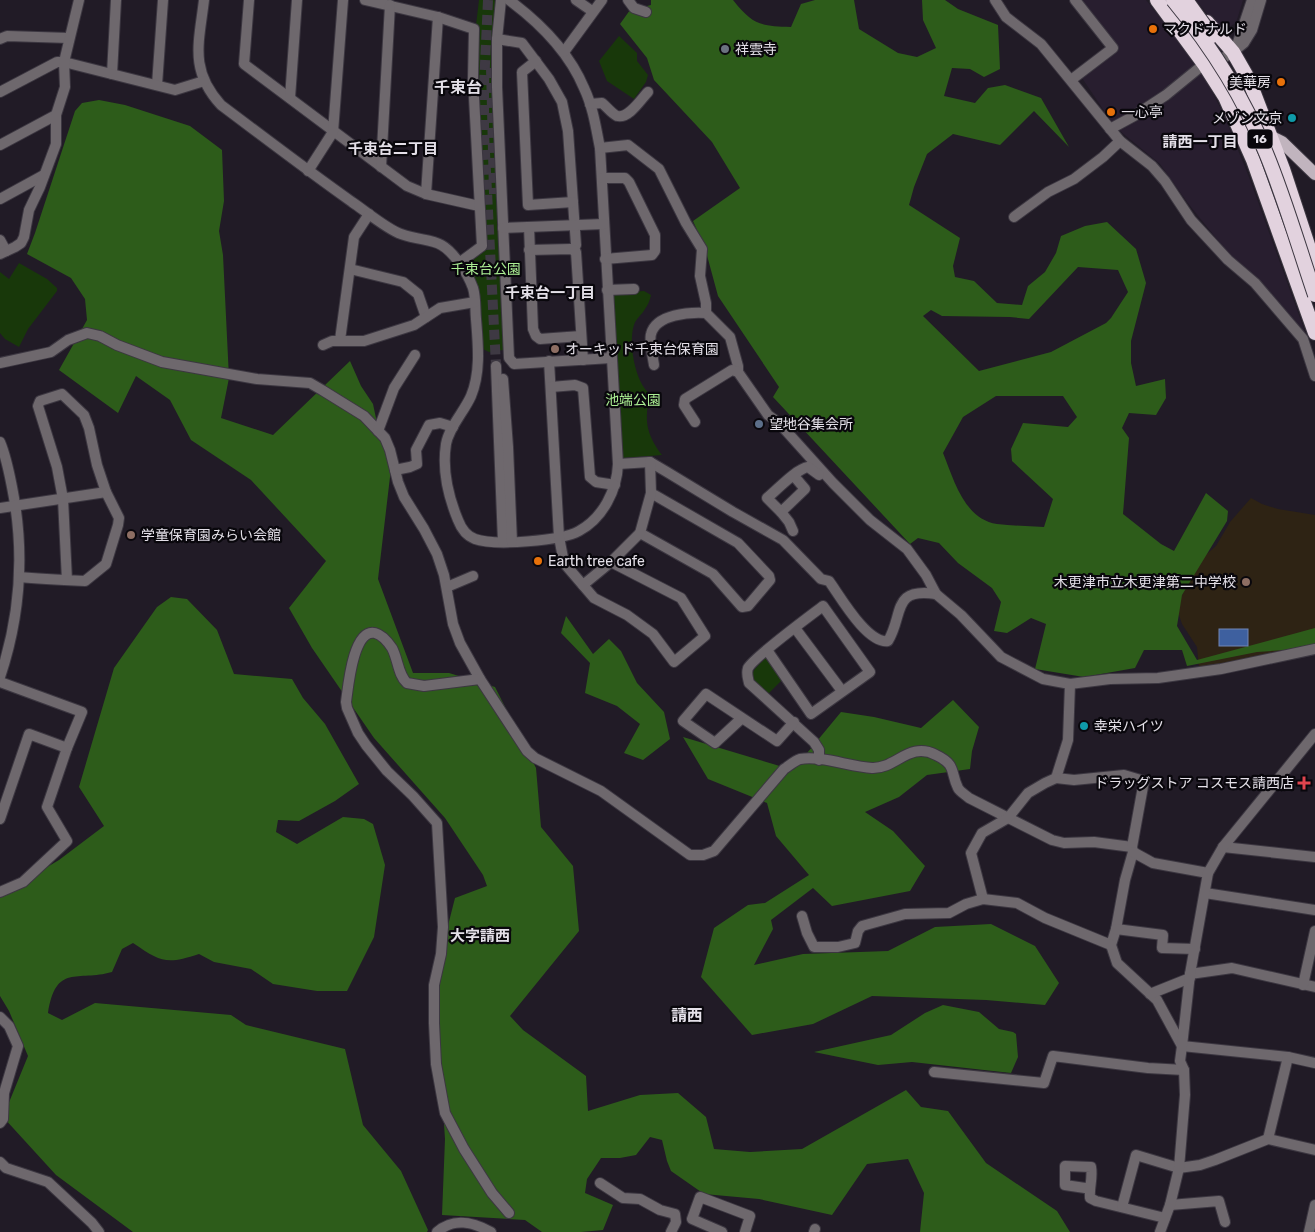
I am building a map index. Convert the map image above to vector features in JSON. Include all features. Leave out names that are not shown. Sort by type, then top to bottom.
[{"type":"highway","name":"16","points":[[1157,0],[1204,64],[1225,97],[1256,168],[1315,333]]},
{"type":"highway","name":"16","points":[[1173,0],[1202,36],[1238,95],[1266,154],[1315,295]]},
{"type":"highway","name":"16","points":[[1188,0],[1233,72],[1238,95]]},
{"type":"highway","name":"16","points":[[1188,0],[1233,52],[1249,80],[1272,136],[1315,266]]},
{"type":"main road","points":[[1241,133],[1272,136],[1290,148],[1315,174]]},
{"type":"street","points":[[0,240],[3,253],[21,243],[24,237],[29,210],[56,144],[56,115],[65,87],[64,62],[79,0]]},
{"type":"street","points":[[112,74],[116,0]]},
{"type":"street","points":[[157,85],[163,0]]},
{"type":"street","points":[[204,0],[198,52],[199,68],[204,81],[221,105],[308,171],[400,234],[437,242],[449,251],[468,277],[473,289],[475,302],[478,364],[476,382],[466,408],[447,441],[444,471],[458,520],[464,530],[473,538],[485,542],[508,542],[560,537],[577,532],[594,519],[606,504],[615,485],[618,464],[600,148],[594,117],[584,88],[564,52],[534,20],[509,0]]},
{"type":"street","points":[[249,0],[244,64],[407,186],[426,194],[479,206]]},
{"type":"street","points":[[290,98],[297,0]]},
{"type":"street","points":[[308,171],[333,132],[343,0]]},
{"type":"street","points":[[365,0],[438,17],[474,29],[473,79],[482,246],[459,263]]},
{"type":"street","points":[[501,0],[497,39],[502,228],[509,358],[514,364],[611,358]]},
{"type":"street","points":[[576,0],[592,11]]},
{"type":"street","points":[[564,52],[592,11],[602,0]]},
{"type":"street","points":[[628,0],[634,8],[646,12]]},
{"type":"street","points":[[1071,80],[1113,48],[1075,0]]},
{"type":"street","points":[[1233,52],[1240,38],[1252,0]]},
{"type":"street","points":[[1110,129],[1166,95],[1204,64],[1220,60],[1244,43],[1252,30],[1261,0]]},
{"type":"street","points":[[997,1],[1006,17],[1041,44],[1120,141],[1152,166],[1166,181],[1191,220],[1228,260],[1255,283],[1303,338],[1315,376]]},
{"type":"street","points":[[381,167],[390,5]]},
{"type":"street","points":[[426,194],[438,17]]},
{"type":"street","points":[[0,39],[7,36],[69,38]]},
{"type":"street","points":[[497,39],[522,42],[549,79],[562,102],[568,131],[574,202],[576,245],[574,249],[576,252],[582,360]]},
{"type":"street","points":[[536,61],[522,72],[528,205],[574,202]]},
{"type":"street","points":[[0,92],[57,62],[64,62],[175,90],[204,81]]},
{"type":"street","points":[[590,104],[602,102],[616,116],[622,116],[634,107],[648,92]]},
{"type":"street","points":[[0,145],[56,115]]},
{"type":"street","points":[[1014,217],[1048,192],[1081,173],[1103,157],[1120,141]]},
{"type":"street","points":[[600,148],[628,145],[659,169],[686,223],[702,249],[700,276],[706,303],[706,313]]},
{"type":"street","points":[[0,199],[44,175]]},
{"type":"street","points":[[602,178],[625,178],[629,182],[655,235],[655,251],[652,255],[606,259]]},
{"type":"street","points":[[340,340],[354,237],[369,214]]},
{"type":"street","points":[[502,228],[604,224]]},
{"type":"street","points":[[529,227],[533,329],[536,336],[540,339],[581,336]]},
{"type":"street","points":[[529,250],[574,249]]},
{"type":"street","points":[[350,268],[404,282],[418,294],[426,317]]},
{"type":"street","points":[[607,290],[634,289]]},
{"type":"street","points":[[323,344],[332,340],[364,341],[414,325],[445,306],[475,302]]},
{"type":"street","points":[[654,365],[650,334],[656,326],[670,316],[690,312],[706,313],[730,337],[738,372],[768,415],[779,423],[833,483],[870,520],[907,549],[926,574],[936,594],[968,622],[1001,657],[1043,679],[1070,684],[1110,679],[1158,678],[1221,669],[1315,649]]},
{"type":"street","points":[[0,363],[51,352],[68,340],[87,333],[100,336],[117,345],[162,362],[257,379],[310,384],[364,416],[387,443],[404,497],[437,554],[447,587],[453,624],[460,643],[480,679],[527,751],[535,758],[601,791],[690,855],[703,855],[714,851],[784,769],[799,760],[819,760],[872,768],[887,766],[905,754],[920,751],[934,754],[948,762],[958,789],[969,798],[1052,840],[1064,843],[1094,842],[1133,849],[1153,863],[1208,873]]},
{"type":"street","points":[[378,431],[394,388],[415,355]]},
{"type":"street","points":[[550,361],[560,537],[564,563],[594,598],[627,615],[653,634],[674,662],[705,636],[681,598],[611,562]]},
{"type":"street","points":[[499,366],[508,447],[508,542]]},
{"type":"street","points":[[695,422],[684,405],[685,399],[732,370],[738,372]]},
{"type":"street","points":[[551,388],[579,385],[582,388],[584,392],[590,477],[596,482],[615,485]]},
{"type":"street","points":[[19,577],[67,580],[85,581],[106,564],[119,518],[106,492],[84,415],[62,394],[40,401],[38,406],[57,466],[62,499],[67,580]]},
{"type":"street","points":[[395,470],[416,464],[416,450],[429,425],[440,423],[454,427]]},
{"type":"street","points":[[0,442],[16,506],[20,552],[17,612],[9,651],[0,677]]},
{"type":"street","points":[[618,464],[650,462],[782,540],[821,579],[828,581],[866,632],[882,642],[888,641],[894,630],[903,601],[911,595],[920,592],[936,594]]},
{"type":"street","points":[[583,585],[611,562],[640,533],[651,493],[650,462]]},
{"type":"street","points":[[793,531],[789,522],[767,498],[803,468],[813,469],[833,483]]},
{"type":"street","points":[[780,512],[805,489],[794,476]]},
{"type":"street","points":[[0,508],[106,492]]},
{"type":"street","points":[[640,533],[714,574],[742,607],[748,606],[770,580],[769,576],[738,543],[651,493]]},
{"type":"street","points":[[447,587],[473,576]]},
{"type":"street","points":[[767,650],[811,714],[870,672],[823,606],[767,650],[753,662],[748,670],[749,684],[794,722],[814,742],[819,750],[819,760]]},
{"type":"street","points":[[795,628],[842,691]]},
{"type":"street","points":[[480,679],[424,686],[408,683],[402,677],[390,646],[382,636],[369,633],[361,641],[354,654],[346,702],[358,734],[366,745],[387,771],[437,822],[444,927],[441,954],[434,985],[434,1023],[436,1064],[445,1113],[464,1149],[492,1193],[509,1213]]},
{"type":"street","points":[[0,682],[82,712],[67,748],[48,807],[67,841],[23,882],[0,892]]},
{"type":"street","points":[[1056,778],[1068,740],[1070,684]]},
{"type":"street","points":[[742,718],[714,743],[683,721],[706,694],[777,741],[794,722]]},
{"type":"street","points":[[0,819],[29,734],[67,748]]},
{"type":"street","points":[[1160,1232],[1170,1204],[1179,1168],[1185,1095],[1184,1070],[1180,1061],[1190,976],[1208,873],[1223,847],[1315,734]]},
{"type":"street","points":[[983,899],[971,854],[982,833],[1008,818],[1028,793],[1056,778],[1074,780],[1124,775],[1144,781],[1133,849],[1111,945],[1117,963],[1157,1000],[1182,1046]]},
{"type":"street","points":[[1223,847],[1315,857]]},
{"type":"street","points":[[1205,893],[1315,910]]},
{"type":"street","points":[[802,916],[807,933],[814,946],[838,947],[855,943],[858,931],[862,926],[905,914],[949,913],[966,904],[983,899],[1017,903],[1045,918],[1111,945]]},
{"type":"street","points":[[1116,929],[1163,935],[1162,948],[1195,949]]},
{"type":"street","points":[[1302,985],[1315,931]]},
{"type":"street","points":[[1150,994],[1190,976],[1232,968],[1315,988]]},
{"type":"street","points":[[0,1016],[9,1026],[18,1046],[4,1093],[0,1124]]},
{"type":"street","points":[[1182,1046],[1288,1056],[1315,1063]]},
{"type":"street","points":[[934,1072],[1044,1083],[1054,1056],[1148,1068],[1184,1070]]},
{"type":"street","points":[[1268,1139],[1288,1056]]},
{"type":"street","points":[[1122,1208],[1136,1155],[1179,1168],[1200,1165],[1268,1139],[1315,1150]]},
{"type":"street","points":[[0,1162],[6,1168],[48,1182],[92,1223],[99,1232]]},
{"type":"street","points":[[600,1183],[623,1198],[640,1200],[660,1210],[675,1214],[676,1222],[671,1232]]},
{"type":"street","points":[[1089,1187],[1090,1198],[1096,1201],[1165,1218]]},
{"type":"street","points":[[722,1232],[692,1219],[700,1197],[750,1216],[745,1232]]},
{"type":"street","points":[[1170,1204],[1219,1201],[1225,1222]]},
{"type":"street","points":[[1309,1232],[1314,1211]]},
{"type":"street","points":[[437,1232],[443,1228],[469,1222],[491,1232]]},
{"type":"shaded area","points":[[1080,0],[1146,0],[1195,61],[1195,66],[1170,89],[1115,122],[1111,121],[1082,78],[1083,74],[1119,50]]},
{"type":"shaded area","points":[[1196,0],[1243,0],[1236,23],[1227,28],[1215,24]]},
{"type":"shaded area","points":[[1198,73],[1203,74],[1222,111],[1249,177],[1308,340],[1232,258],[1187,202],[1160,164],[1120,131],[1121,127]]},
{"type":"shaded area","name":"木更津市立木更津第二中学校","points":[[1251,498],[1278,509],[1315,515],[1315,643],[1199,668],[1197,647],[1182,624],[1176,606],[1201,559],[1216,546],[1230,522]]},
{"type":"green space","name":"千束台公園","points":[[479,0],[495,1],[493,131],[505,348],[489,352],[483,349],[479,291],[468,265],[486,250],[477,67],[479,29],[476,25]]},
{"type":"green space","points":[[651,0],[733,0],[746,15],[764,25],[791,27],[801,4],[815,0],[854,0],[859,29],[898,53],[917,57],[936,48],[923,20],[922,0],[945,0],[958,9],[998,25],[1000,69],[984,77],[970,69],[952,68],[944,96],[975,103],[988,88],[1005,85],[1041,98],[1069,147],[1034,111],[1000,145],[953,134],[927,154],[909,205],[960,238],[953,266],[955,277],[974,281],[997,303],[1022,305],[1028,286],[1045,272],[1056,253],[1061,236],[1085,226],[1107,222],[1136,249],[1146,283],[1131,341],[1131,363],[1136,386],[1165,379],[1166,398],[1156,415],[1129,413],[1122,428],[1129,438],[1123,514],[1161,544],[1174,551],[1206,493],[1228,511],[1227,521],[1182,595],[1177,626],[1197,660],[1315,628],[1315,648],[1257,652],[1187,666],[1182,650],[1144,650],[1135,668],[1084,677],[1035,669],[1046,624],[1031,618],[1007,633],[994,631],[1001,602],[992,588],[958,563],[939,543],[918,538],[910,544],[773,397],[779,387],[718,296],[705,248],[693,221],[740,188],[712,142],[654,80],[647,58],[620,24],[630,10],[651,5]],"holes":[[[1078,267],[1118,270],[1128,292],[1106,323],[1051,352],[979,371],[923,316],[931,310],[942,316],[1029,319]],[[996,396],[1063,396],[1077,417],[1068,427],[1023,423],[1011,449],[1012,461],[1053,499],[1044,527],[997,524],[986,521],[976,515],[956,486],[943,453],[963,417]]]},
{"type":"green space","points":[[619,36],[637,53],[637,61],[648,75],[646,82],[634,99],[607,81],[599,61]]},
{"type":"green space","points":[[99,100],[125,105],[190,126],[222,150],[224,201],[219,231],[223,255],[229,378],[221,418],[273,435],[350,361],[361,386],[373,404],[377,423],[392,460],[378,579],[413,673],[449,673],[495,687],[536,768],[541,827],[573,866],[579,931],[510,1016],[523,1030],[586,1076],[588,1111],[640,1095],[678,1093],[706,1117],[714,1149],[750,1152],[802,1149],[906,1090],[921,1107],[948,1111],[986,1163],[1057,1211],[1070,1232],[920,1232],[924,1193],[908,1159],[867,1164],[832,1215],[759,1199],[704,1194],[671,1171],[662,1140],[650,1137],[636,1155],[620,1158],[601,1158],[587,1179],[585,1193],[613,1205],[603,1230],[542,1232],[525,1220],[442,1215],[445,1139],[434,971],[442,949],[455,898],[487,886],[483,875],[445,818],[374,738],[312,648],[289,608],[326,561],[251,480],[191,440],[170,400],[136,376],[118,413],[59,370],[87,320],[85,299],[71,278],[27,254],[75,111],[82,103]]},
{"type":"green space","points":[[19,263],[47,279],[57,288],[57,291],[28,329],[19,347],[5,339],[0,333],[0,272],[9,279]]},
{"type":"green space","name":"池端公園","points":[[644,291],[651,295],[647,306],[634,325],[632,351],[640,381],[650,394],[647,419],[650,433],[662,455],[624,458],[622,457],[613,295],[615,293]]},
{"type":"green space","points":[[171,597],[187,599],[217,630],[234,674],[292,679],[303,698],[325,724],[359,784],[335,801],[299,821],[278,820],[276,832],[297,844],[343,817],[364,819],[373,824],[385,865],[374,937],[347,991],[317,991],[273,984],[251,969],[214,962],[199,954],[179,960],[164,960],[157,958],[133,943],[122,949],[112,972],[100,975],[78,976],[63,981],[56,987],[48,1013],[62,1020],[95,1003],[231,1015],[246,1025],[345,1049],[363,1125],[401,1171],[428,1230],[427,1232],[133,1232],[56,1175],[3,1117],[28,1056],[9,1011],[0,996],[0,895],[59,860],[104,826],[79,787],[114,668],[157,607]]},
{"type":"green space","points":[[566,616],[593,654],[609,639],[621,651],[637,683],[664,712],[670,739],[643,760],[624,753],[640,724],[617,706],[585,693],[590,663],[561,633]]},
{"type":"green space","points":[[767,656],[782,680],[767,695],[751,678],[754,670]]},
{"type":"green space","points":[[953,700],[979,727],[972,751],[970,769],[927,775],[899,797],[865,812],[893,831],[925,866],[910,891],[832,906],[813,888],[771,920],[773,929],[754,965],[803,954],[888,951],[935,927],[991,924],[1035,946],[1059,983],[1045,1005],[986,1000],[872,996],[813,1024],[752,1035],[701,977],[714,928],[748,905],[765,903],[809,875],[776,836],[767,803],[708,779],[683,737],[793,770],[841,712],[874,717],[921,728]]},
{"type":"green space","points":[[943,1005],[979,1012],[999,1029],[1016,1034],[1018,1057],[1011,1073],[912,1062],[878,1065],[814,1052],[891,1035],[925,1013]]},
{"type":"water","points":[[1219,629],[1248,629],[1248,646],[1219,646]]},
{"type":"tunnel","points":[[488,0],[484,133],[496,366]]},
{"type":"tunnel","points":[[491,68],[494,194]]},
{"type":"place","name":"マクドナルド","points":[[1153,29]]},
{"type":"place","name":"祥雲寺","points":[[725,49]]},
{"type":"place","name":"美華房","points":[[1281,82]]},
{"type":"place","name":"一心亭","points":[[1111,112]]},
{"type":"place","name":"メゾン文京","points":[[1292,118]]},
{"type":"place","name":"オーキッド千束台保育園","points":[[555,349]]},
{"type":"place","name":"望地谷集会所","points":[[759,424]]},
{"type":"place","name":"学童保育園みらい会館","points":[[131,535]]},
{"type":"place","name":"Earth tree cafe","points":[[538,561]]},
{"type":"place","name":"木更津市立木更津第二中学校","points":[[1246,582]]},
{"type":"place","name":"幸栄ハイツ","points":[[1084,726]]},
{"type":"place","name":"ドラッグストア コスモス請西店","points":[[1304,783]]},
{"type":"district","name":"千束台","points":[[458,87]]},
{"type":"district","name":"請西一丁目","points":[[1200,142]]},
{"type":"district","name":"千束台二丁目","points":[[393,149]]},
{"type":"district","name":"千束台一丁目","points":[[550,293]]},
{"type":"district","name":"大字請西","points":[[480,936]]},
{"type":"district","name":"請西","points":[[687,1015]]}]
